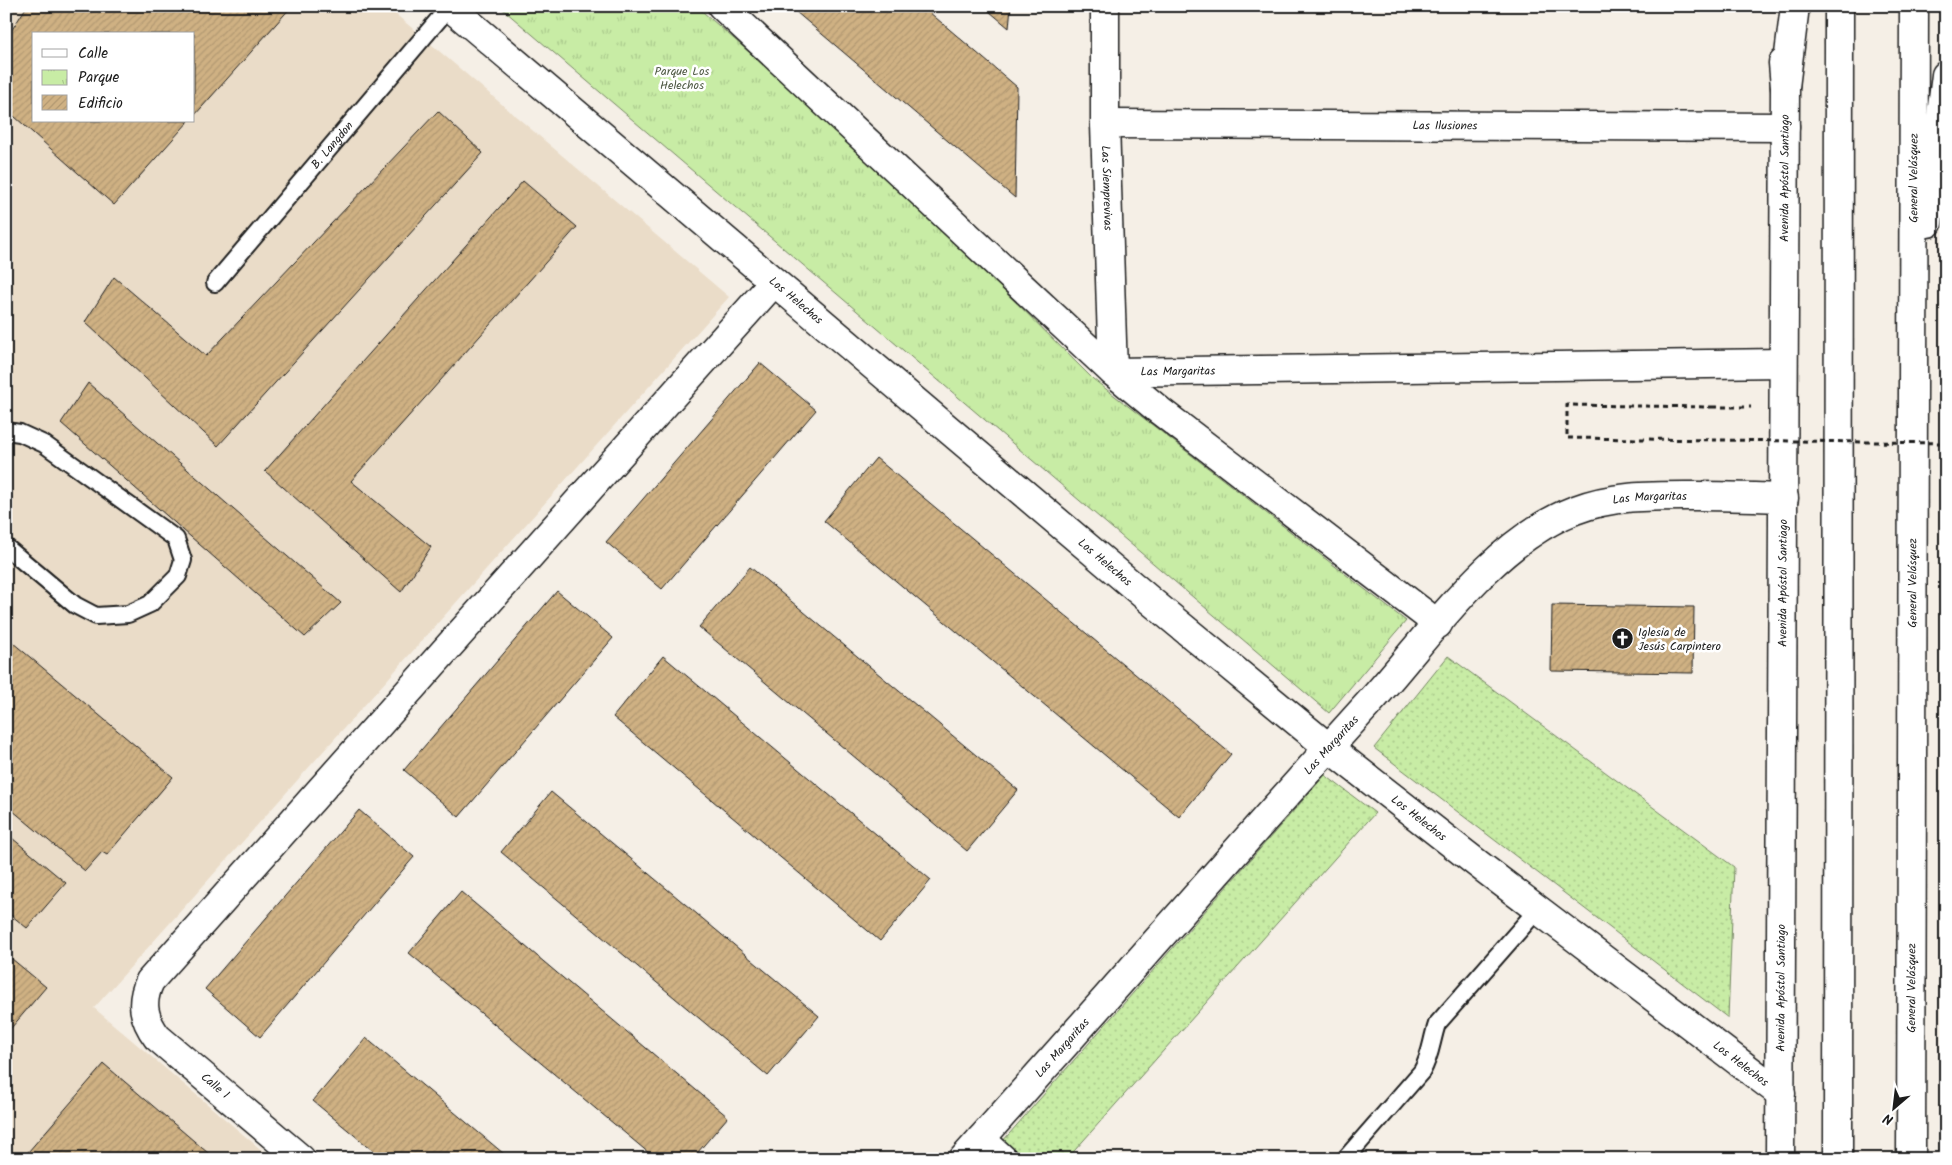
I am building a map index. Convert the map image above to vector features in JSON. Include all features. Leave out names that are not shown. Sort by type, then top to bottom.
[{"type":"main road","name":"Los Helechos","points":[[450,6],[1152,602],[1328,748],[1781,1094]]},
{"type":"main road","points":[[722,6],[1113,372],[1438,624]]},
{"type":"main road","name":"Las Siemprevivas","points":[[1105,6],[1105,124],[1113,372]]},
{"type":"main road","name":"Avenida Apóstol Santiago","points":[[1780,1159],[1785,127],[1782,6]]},
{"type":"main road","points":[[1785,87],[1795,6]]},
{"type":"main road","points":[[1838,1159],[1839,6]]},
{"type":"main road","name":"General Velásquez","points":[[1911,1159],[1914,6]]},
{"type":"main road","points":[[1914,318],[1934,181],[1946,75]]},
{"type":"main road","name":"Las Ilusiones","points":[[1105,124],[1785,127]]},
{"type":"main road","name":"Calle 1","points":[[302,1159],[156,1038],[144,1016],[144,992],[157,971],[774,282]]},
{"type":"main road","name":"Las Margaritas","points":[[1113,372],[1783,363]]},
{"type":"main road","name":"Las Margaritas","points":[[963,1159],[1438,624],[1495,561],[1513,546],[1544,524],[1574,510],[1606,500],[1639,496],[1784,498]]},
{"type":"main road","points":[[981,1139],[1003,1159]]},
{"type":"lane","name":"B. Langdon","points":[[214,283],[450,6]]},
{"type":"lane","points":[[6,431],[20,433],[44,444],[176,539],[183,560],[178,576],[150,604],[128,614],[96,616],[75,605],[6,547]]},
{"type":"lane","points":[[1345,1159],[1422,1071],[1430,1058],[1431,1041],[1437,1024],[1538,909]]},
{"type":"path","points":[[1713,406],[1567,405],[1567,438],[1946,443]]},
{"type":"shaded area","points":[[6,6],[386,6],[729,297],[94,1008],[272,1159],[6,1159]]},
{"type":"green space","name":"Parque Los Helechos","points":[[499,6],[696,6],[869,156],[1093,379],[1406,621],[1329,713]]},
{"type":"green space","points":[[1448,656],[1734,867],[1728,1018],[1374,748]]},
{"type":"green space","points":[[1325,775],[1375,813],[1067,1159],[987,1159]]},
{"type":"building","points":[[27,6],[292,6],[195,115],[195,32],[32,32],[32,122],[188,122],[114,205],[6,109],[6,39]]},
{"type":"building","points":[[789,6],[922,6],[1017,87],[1015,198]]},
{"type":"building","points":[[983,6],[1011,6],[1009,28]]},
{"type":"building","points":[[438,111],[483,153],[218,446],[85,322],[114,277],[206,356]]},
{"type":"building","points":[[523,181],[577,227],[351,481],[431,547],[401,592],[265,471]]},
{"type":"building","points":[[760,363],[816,410],[662,589],[606,542]]},
{"type":"building","points":[[88,383],[341,603],[305,637],[61,423]]},
{"type":"building","points":[[876,458],[1231,754],[1179,817],[824,521]]},
{"type":"building","points":[[750,567],[1018,790],[967,851],[699,627]]},
{"type":"building","points":[[557,591],[613,638],[459,817],[404,770]]},
{"type":"building","name":"Iglesia de Jesús Carpintero","points":[[1552,605],[1694,607],[1693,673],[1551,671]]},
{"type":"building","points":[[6,637],[173,777],[107,855],[102,852],[85,871],[6,805]]},
{"type":"building","points":[[663,656],[931,880],[880,941],[613,717]]},
{"type":"building","points":[[551,792],[819,1016],[768,1076],[501,852]]},
{"type":"building","points":[[359,810],[414,857],[260,1037],[205,989]]},
{"type":"building","points":[[6,833],[66,883],[27,928],[6,911]]},
{"type":"building","points":[[461,892],[728,1117],[692,1159],[656,1159],[409,953]]},
{"type":"building","points":[[6,954],[46,987],[6,1034]]},
{"type":"building","points":[[366,1038],[510,1159],[383,1159],[313,1101]]},
{"type":"building","points":[[104,1064],[215,1159],[22,1159]]},
{"type":"place","name":"Iglesia de Jesús Carpintero","points":[[1622,639]]}]
